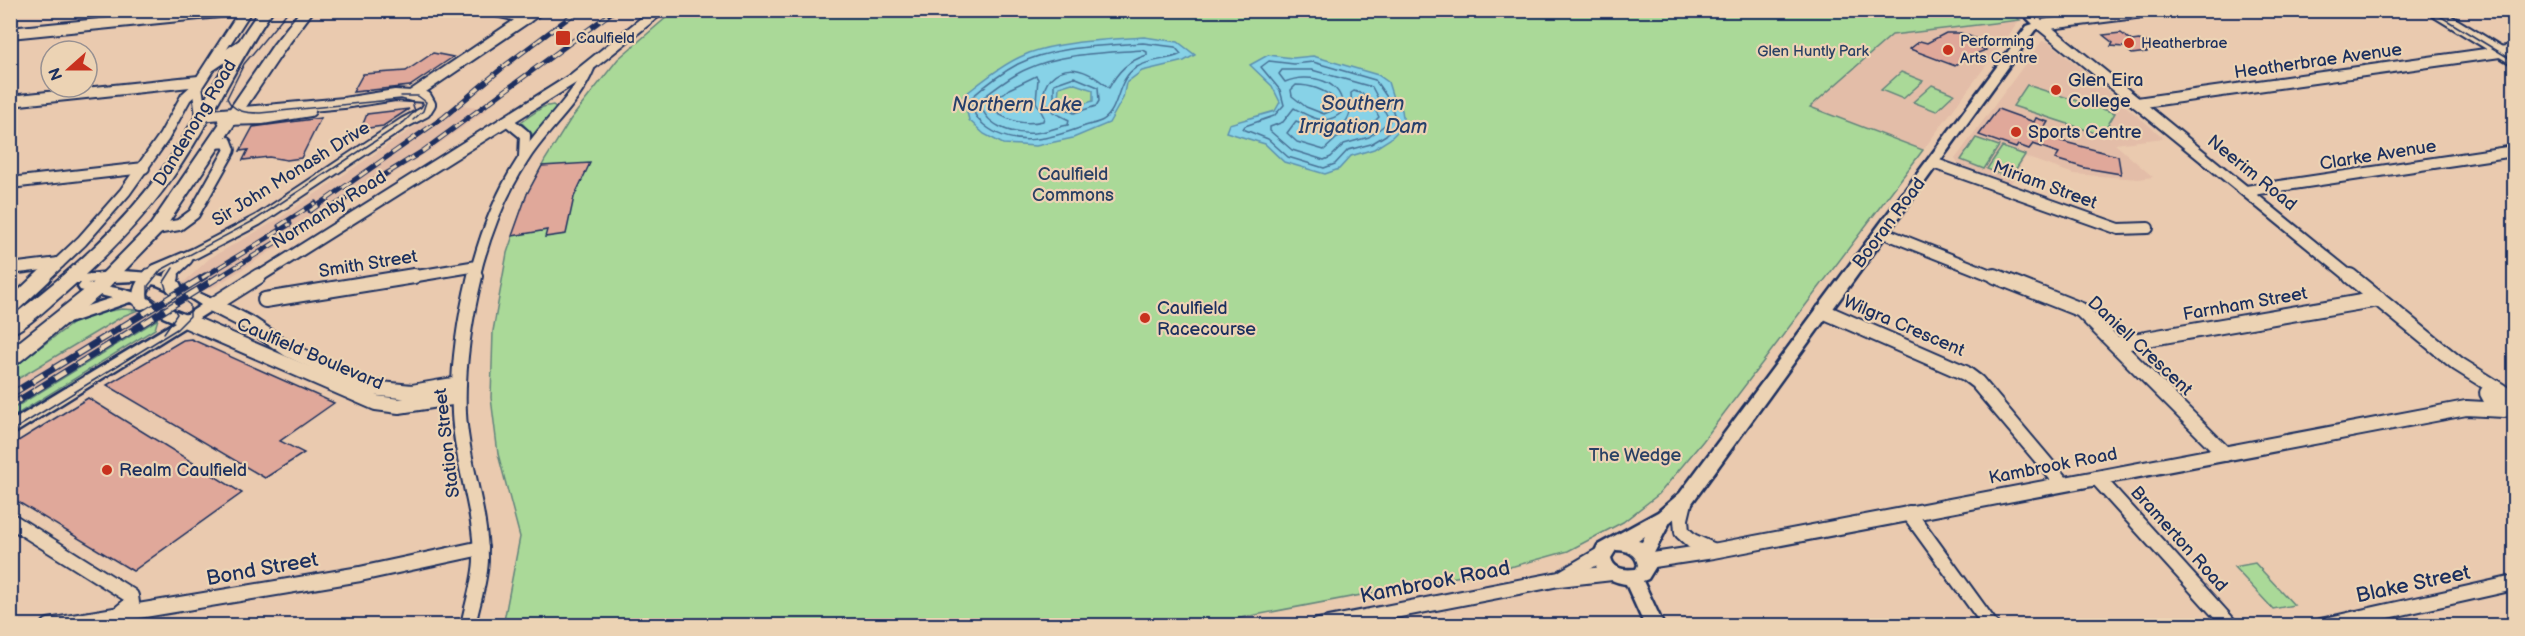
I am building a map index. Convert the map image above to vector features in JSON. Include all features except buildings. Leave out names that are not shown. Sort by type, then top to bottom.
[{"type":"highway","name":"Dandenong Road","points":[[10,328],[67,280],[138,210],[179,155],[243,44],[267,10]]},
{"type":"highway","name":"Dandenong Road","points":[[10,359],[96,290],[156,229],[234,117],[279,47],[308,10]]},
{"type":"highway","points":[[179,155],[216,143]]},
{"type":"main road","name":"Neerim Road","points":[[2024,10],[2041,25]]},
{"type":"main road","name":"Booran Road","points":[[1619,543],[1664,517],[1686,498],[2031,28],[2041,25]]},
{"type":"main road","points":[[67,280],[110,277],[147,278],[163,281],[174,287]]},
{"type":"main road","points":[[67,280],[140,301]]},
{"type":"main road","points":[[194,296],[213,305]]},
{"type":"main road","points":[[61,320],[140,301]]},
{"type":"main road","name":"Normanby Road","points":[[10,430],[213,305]]},
{"type":"main road","points":[[168,313],[187,321]]},
{"type":"main road","name":"Booran Road","points":[[1646,558],[1664,517]]},
{"type":"main road","points":[[1619,543],[1634,546],[1646,558],[1647,566],[1642,574],[1632,578],[1612,573],[1603,564],[1602,554],[1607,546],[1619,543]]},
{"type":"main road","points":[[1632,578],[1655,626]]},
{"type":"street","points":[[10,33],[239,10]]},
{"type":"street","name":"Dandenong Road","points":[[10,308],[103,219],[144,168],[186,97],[198,84],[246,10]]},
{"type":"street","points":[[491,10],[527,18]]},
{"type":"street","points":[[10,101],[198,84],[200,116],[281,117],[334,105],[415,96],[538,10]]},
{"type":"street","name":"Normanby Road","points":[[213,305],[541,100],[589,68],[659,10]]},
{"type":"street","points":[[2041,25],[2159,10]]},
{"type":"street","points":[[2432,10],[2514,60]]},
{"type":"street","name":"Neerim Road","points":[[2041,25],[2458,364],[2493,404],[2510,412]]},
{"type":"street","points":[[208,67],[243,44]]},
{"type":"street","name":"Heatherbrae Avenue","points":[[2137,103],[2514,50]]},
{"type":"street","name":"Station Street","points":[[468,626],[480,572],[481,548],[465,458],[458,391],[463,326],[477,266],[498,206],[524,157],[582,85],[589,68]]},
{"type":"street","name":"Sir John Monash Drive","points":[[147,278],[163,265],[195,253],[265,216],[404,123],[416,110],[415,96]]},
{"type":"street","points":[[541,100],[561,102],[563,105],[561,109]]},
{"type":"street","points":[[508,121],[525,135],[524,157]]},
{"type":"street","name":"Dandenong Road","points":[[156,229],[179,225],[195,212],[230,150],[227,142],[216,143]]},
{"type":"street","name":"Clarke Avenue","points":[[2246,191],[2514,151]]},
{"type":"street","name":"Miriam Street","points":[[1933,163],[2119,229],[2148,228]]},
{"type":"street","points":[[10,183],[144,168]]},
{"type":"street","name":"Daniell Crescent","points":[[1882,232],[2082,310],[2225,454]]},
{"type":"street","name":"Sir John Monash Drive","points":[[174,287],[170,280],[173,272],[195,253]]},
{"type":"street","points":[[10,269],[59,263]]},
{"type":"street","name":"Smith Street","points":[[266,300],[477,266]]},
{"type":"street","points":[[140,301],[140,292],[147,278]]},
{"type":"street","name":"Farnham Street","points":[[2117,344],[2379,299]]},
{"type":"street","name":"Caulfield Boulevard","points":[[213,305],[252,325],[289,350],[370,388],[412,392],[458,391]]},
{"type":"street","name":"Wilgra Crescent","points":[[1823,311],[1965,373],[1977,382],[2063,484]]},
{"type":"street","name":"Caulfield Boulevard","points":[[187,321],[376,403],[399,406],[458,391]]},
{"type":"street","name":"Neerim Road","points":[[2458,364],[2509,393]]},
{"type":"street","name":"Kambrook Road","points":[[2466,408],[2492,390],[2509,393]]},
{"type":"street","name":"Kambrook Road","points":[[1646,558],[1713,551],[2466,408],[2510,412]]},
{"type":"street","name":"Bramerton Road","points":[[2097,478],[2231,626]]},
{"type":"street","points":[[1686,498],[1679,522],[1680,528],[1688,538],[1713,551]]},
{"type":"street","points":[[1909,513],[1991,626]]},
{"type":"street","points":[[10,520],[131,596],[131,604],[117,614]]},
{"type":"street","name":"Bond Street","points":[[49,626],[360,574],[481,548]]},
{"type":"street","name":"Kambrook Road","points":[[1559,579],[1602,554]]},
{"type":"street","name":"Kambrook Road","points":[[1318,626],[1559,579],[1612,573]]},
{"type":"street","name":"Blake Street","points":[[2321,626],[2514,583]]},
{"type":"shaded area","points":[[2020,20],[1923,150],[1809,107],[1892,35]]},
{"type":"shaded area","name":"Glen Eira College","points":[[2042,41],[2049,42],[2164,138],[2115,144],[2153,177],[2139,179],[2074,174],[2025,157],[2011,183],[1959,165],[1955,159]]},
{"type":"shaded area","points":[[456,104],[488,109],[432,149],[216,286],[203,291],[183,283],[210,258],[277,220],[422,122],[430,123]]},
{"type":"shaded area","points":[[138,310],[158,319],[11,410],[11,383],[123,316]]},
{"type":"green space","name":"Caulfield Racecourse","points":[[2009,10],[2020,20],[1892,35],[1810,107],[1923,150],[1703,441],[1659,494],[1623,522],[1568,551],[1514,566],[1203,625],[503,626],[520,537],[498,454],[491,398],[493,331],[507,253],[527,194],[570,120],[618,59],[674,11]]},
{"type":"green space","points":[[1901,72],[1923,81],[1903,99],[1881,90]]},
{"type":"green space","points":[[1932,85],[1954,94],[1936,111],[1913,102]]},
{"type":"green space","points":[[2027,85],[2115,113],[2102,135],[2013,106]]},
{"type":"green space","points":[[553,105],[557,108],[535,137],[521,122],[543,107]]},
{"type":"green space","points":[[1976,138],[1999,146],[1984,169],[1961,160]]},
{"type":"green space","points":[[2002,147],[2025,155],[2010,178],[1987,169]]},
{"type":"green space","points":[[122,309],[138,310],[123,316],[11,383],[11,369],[84,315]]},
{"type":"green space","points":[[158,319],[155,329],[11,418],[11,410]]},
{"type":"green space","points":[[2255,563],[2294,605],[2273,609],[2234,567]]},
{"type":"water","name":"Northern Lake","points":[[1144,37],[1178,42],[1195,55],[1184,61],[1142,71],[1126,83],[1123,98],[1109,123],[1073,138],[1036,146],[1003,144],[984,134],[969,120],[963,96],[994,72],[1020,57],[1056,46]],"holes":[[[1072,83],[1093,90],[1093,101],[1074,107],[1058,99],[1059,87]]]},
{"type":"water","name":"Southern Irrigation Dam","points":[[1268,55],[1293,58],[1313,56],[1378,75],[1388,82],[1393,98],[1402,110],[1404,125],[1390,139],[1374,149],[1351,156],[1339,169],[1325,174],[1284,162],[1265,144],[1226,132],[1229,124],[1275,111],[1280,102],[1272,86],[1250,65]]},
{"type":"tunnel","points":[[175,288],[194,296]]},
{"type":"tunnel","points":[[148,304],[168,313]]},
{"type":"tram line","points":[[156,300],[148,294],[148,286],[161,270],[255,220],[404,122],[415,111],[412,102],[401,99],[260,113],[236,109],[227,98],[244,64],[289,10]]},
{"type":"tram line","points":[[2430,10],[2514,61]]},
{"type":"tram line","points":[[401,96],[418,96],[426,102],[423,111],[413,120]]},
{"type":"tram line","points":[[167,292],[164,282],[173,268]]},
{"type":"tram line","points":[[10,432],[177,329],[190,316],[190,305],[186,302]]},
{"type":"tram line","points":[[164,333],[177,314],[174,309]]},
{"type":"railway","points":[[310,211],[444,117],[507,64],[579,10]]},
{"type":"railway","points":[[218,278],[423,151],[615,10]]},
{"type":"railway","points":[[279,226],[315,203]]},
{"type":"railway","points":[[202,278],[290,224]]},
{"type":"railway","points":[[10,395],[205,276]]},
{"type":"railway","points":[[10,406],[220,276]]},
{"type":"place","name":"Caulfield","points":[[563,38]]},
{"type":"place","name":"Heatherbrae","points":[[2129,43]]},
{"type":"place","name":"Performing Arts Centre","points":[[1948,50]]},
{"type":"place","name":"Glen Eira College","points":[[2056,90]]},
{"type":"place","name":"Sports Centre","points":[[2016,132]]},
{"type":"place","name":"Caulfield Racecourse","points":[[1145,318]]},
{"type":"place","name":"Realm Caulfield","points":[[107,470]]},
{"type":"park label","name":"Glen Huntly Park","points":[[1813,51]]},
{"type":"park label","name":"Caulfield Commons","points":[[1073,184]]},
{"type":"park label","name":"The Wedge","points":[[1635,455]]}]
